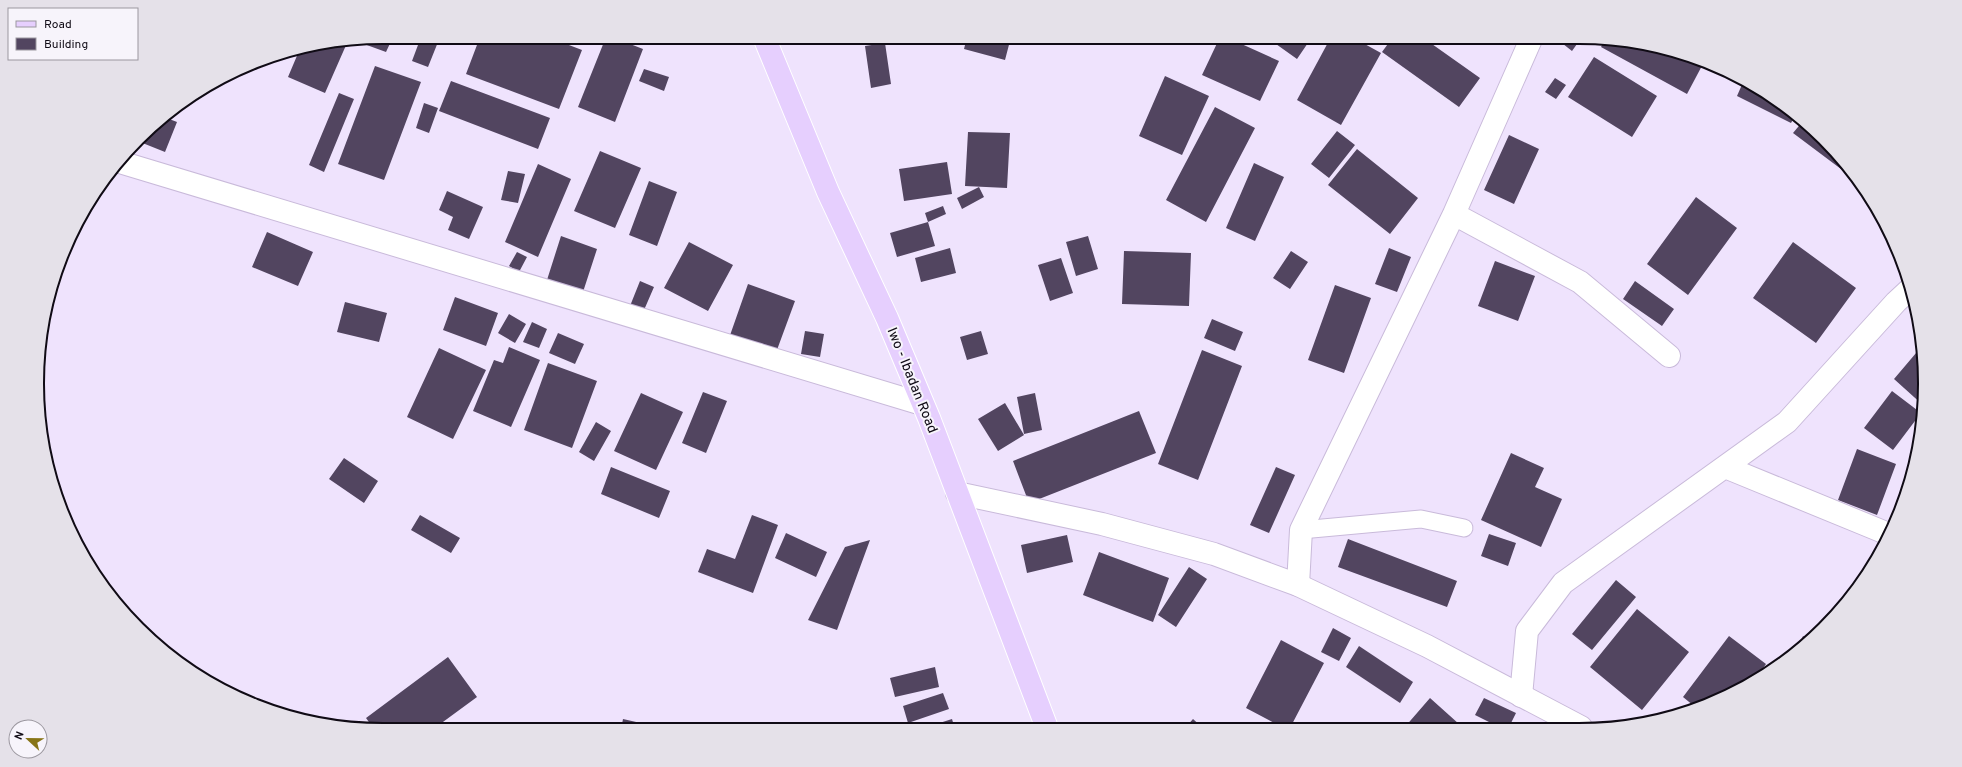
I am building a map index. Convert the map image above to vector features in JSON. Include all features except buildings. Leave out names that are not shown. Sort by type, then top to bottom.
[{"type":"main road","name":"Iwo - Ibadan Road","points":[[767,44],[828,192],[887,318],[929,418],[1045,723]]},
{"type":"street","points":[[1298,585],[1301,530],[1454,214],[1529,44]]},
{"type":"street","points":[[125,164],[922,404]]},
{"type":"street","points":[[1454,214],[1580,282],[1669,356]]},
{"type":"street","points":[[1521,696],[1527,631],[1563,583],[1787,422],[1905,293]]},
{"type":"street","points":[[1725,467],[1884,532]]},
{"type":"street","points":[[957,493],[1102,524],[1214,554],[1298,585],[1427,646],[1573,723]]},
{"type":"lane","points":[[1301,530],[1421,519],[1464,528]]}]
